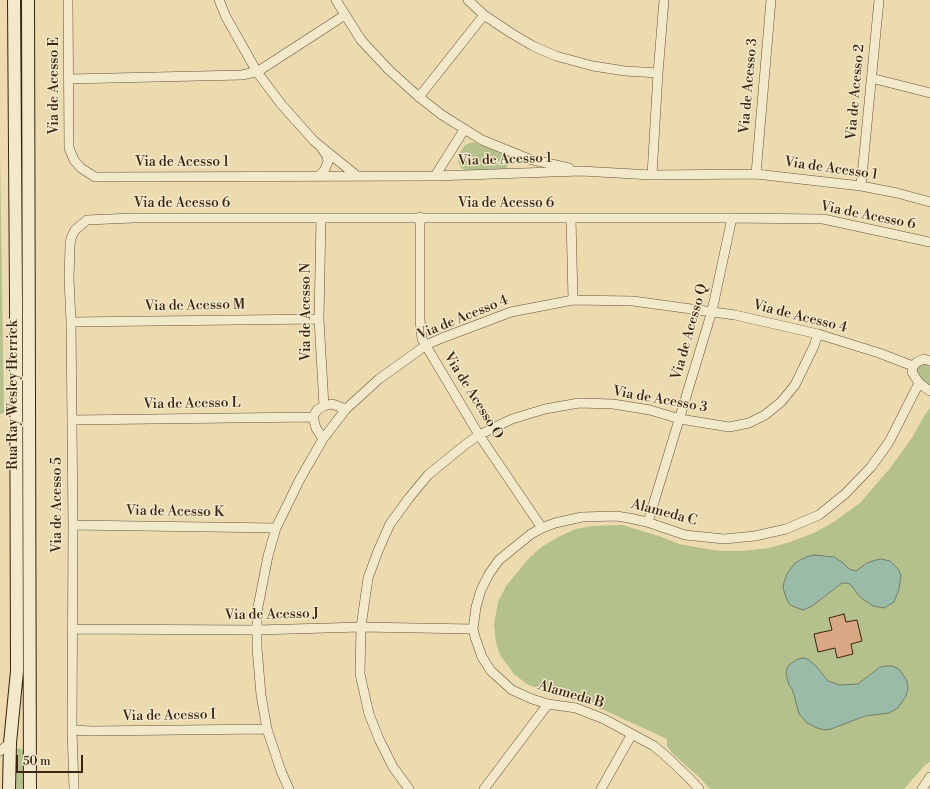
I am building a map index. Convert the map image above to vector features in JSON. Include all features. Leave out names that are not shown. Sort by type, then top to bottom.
[{"type":"street","name":"Rua Ray Wesley Herrick","points":[[9,789],[5,747],[17,671],[14,0]]},
{"type":"street","name":"Rua Ray Wesley Herrick","points":[[28,0],[30,789]]},
{"type":"street","name":"Via de Acesso E","points":[[68,0],[69,148],[74,160],[81,168]]},
{"type":"street","points":[[219,0],[226,17],[257,72],[281,104],[327,156],[328,162],[324,171],[317,177]]},
{"type":"street","points":[[336,0],[361,40],[389,70],[419,97],[464,130],[482,140],[529,159],[581,171]]},
{"type":"street","points":[[468,0],[484,15],[533,46],[556,56],[594,66],[624,71],[658,73]]},
{"type":"street","points":[[652,175],[664,0]]},
{"type":"street","name":"Via de Acesso 3","points":[[756,174],[771,0]]},
{"type":"street","name":"Via de Acesso 2","points":[[861,186],[879,0]]},
{"type":"street","points":[[69,79],[242,75],[257,72],[345,15]]},
{"type":"street","points":[[419,97],[484,15]]},
{"type":"street","points":[[871,78],[930,93]]},
{"type":"street","points":[[435,176],[464,130]]},
{"type":"street","points":[[314,140],[358,176]]},
{"type":"street","name":"Via de Acesso 1","points":[[81,168],[95,177],[435,176],[581,171],[652,175],[756,174],[861,186],[898,193],[930,202]]},
{"type":"street","name":"Via de Acesso 6","points":[[81,224],[87,220],[133,218],[420,217],[823,219],[930,242]]},
{"type":"street","name":"Via de Acesso O","points":[[420,217],[421,334],[479,435],[542,528]]},
{"type":"street","name":"Via de Acesso N","points":[[321,218],[320,319],[324,406]]},
{"type":"street","points":[[571,218],[573,300]]},
{"type":"street","name":"Via de Acesso Q","points":[[648,522],[712,311],[732,218]]},
{"type":"street","name":"Via de Acesso 5","points":[[74,789],[72,730],[72,420],[69,278],[71,238],[75,230],[81,224]]},
{"type":"street","name":"Via de Acesso 4","points":[[289,789],[280,771],[267,729],[261,695],[257,630],[257,612],[261,590],[276,528],[300,479],[323,439],[346,409],[379,379],[426,345],[511,312],[573,300],[633,301],[735,315],[818,334],[879,353],[913,366]]},
{"type":"street","name":"Via de Acesso M","points":[[71,322],[320,319]]},
{"type":"street","name":"Via de Acesso 3","points":[[408,789],[393,767],[379,739],[369,714],[360,674],[361,626],[368,578],[390,524],[428,475],[479,435],[512,419],[545,408],[579,403],[613,404],[650,410],[680,419],[729,427],[749,423],[765,415],[781,402],[795,385],[814,346],[818,334]]},
{"type":"street","points":[[930,361],[924,359],[917,362],[913,366],[912,372],[919,383],[930,391]]},
{"type":"street","name":"Alameda C","points":[[473,629],[476,607],[481,590],[489,574],[499,560],[531,534],[542,528],[582,517],[616,516],[648,522],[685,535],[724,539],[755,536],[786,529],[819,515],[844,494],[871,467],[889,442],[919,383]]},
{"type":"street","points":[[323,439],[316,428],[313,417],[317,410],[332,404],[346,409]]},
{"type":"street","name":"Via de Acesso L","points":[[72,420],[313,417]]},
{"type":"street","name":"Via de Acesso K","points":[[73,525],[276,528]]},
{"type":"street","name":"Via de Acesso J","points":[[72,630],[257,630],[361,626],[473,629]]},
{"type":"street","name":"Alameda B","points":[[473,629],[474,637],[482,657],[492,671],[512,690],[532,699],[548,704],[576,708],[604,719],[654,746],[690,779],[697,788]]},
{"type":"street","points":[[484,789],[548,704]]},
{"type":"street","name":"Via de Acesso I","points":[[72,730],[267,729]]},
{"type":"street","points":[[601,789],[632,734]]},
{"type":"street","points":[[5,747],[22,746],[30,750]]},
{"type":"street","points":[[922,789],[930,777]]},
{"type":"green space","points":[[473,142],[511,157],[505,171],[462,169],[458,162],[459,154],[465,145]]},
{"type":"green space","points":[[0,153],[4,413],[0,414]]},
{"type":"green space","points":[[920,362],[929,365],[930,367],[930,388],[918,379],[915,366]]},
{"type":"green space","points":[[930,408],[930,762],[925,765],[904,789],[710,789],[673,754],[667,746],[667,739],[604,710],[573,698],[528,685],[514,674],[500,655],[496,643],[494,624],[498,602],[506,586],[530,557],[543,546],[560,536],[576,529],[592,526],[622,525],[659,536],[679,544],[720,551],[742,551],[769,548],[790,542],[816,532],[835,521],[860,503],[891,467],[913,436]]},
{"type":"green space","points":[[19,748],[24,751],[25,789],[14,789],[13,752]]},
{"type":"shaded area","points":[[814,555],[834,557],[849,569],[856,571],[867,563],[876,560],[881,559],[890,561],[899,570],[901,576],[899,589],[894,602],[884,608],[873,606],[860,597],[850,584],[842,583],[812,606],[803,610],[790,605],[783,588],[787,574],[795,563],[806,557]]},
{"type":"shaded area","points":[[803,658],[808,659],[816,666],[828,681],[840,685],[858,684],[880,667],[892,666],[899,669],[907,681],[908,688],[906,696],[898,708],[889,713],[865,716],[831,729],[825,730],[817,728],[807,723],[799,714],[786,674],[787,668],[790,664]]},
{"type":"building","points":[[844,614],[846,622],[857,620],[862,641],[851,644],[853,654],[837,658],[835,648],[818,652],[814,634],[832,630],[829,618]]}]
